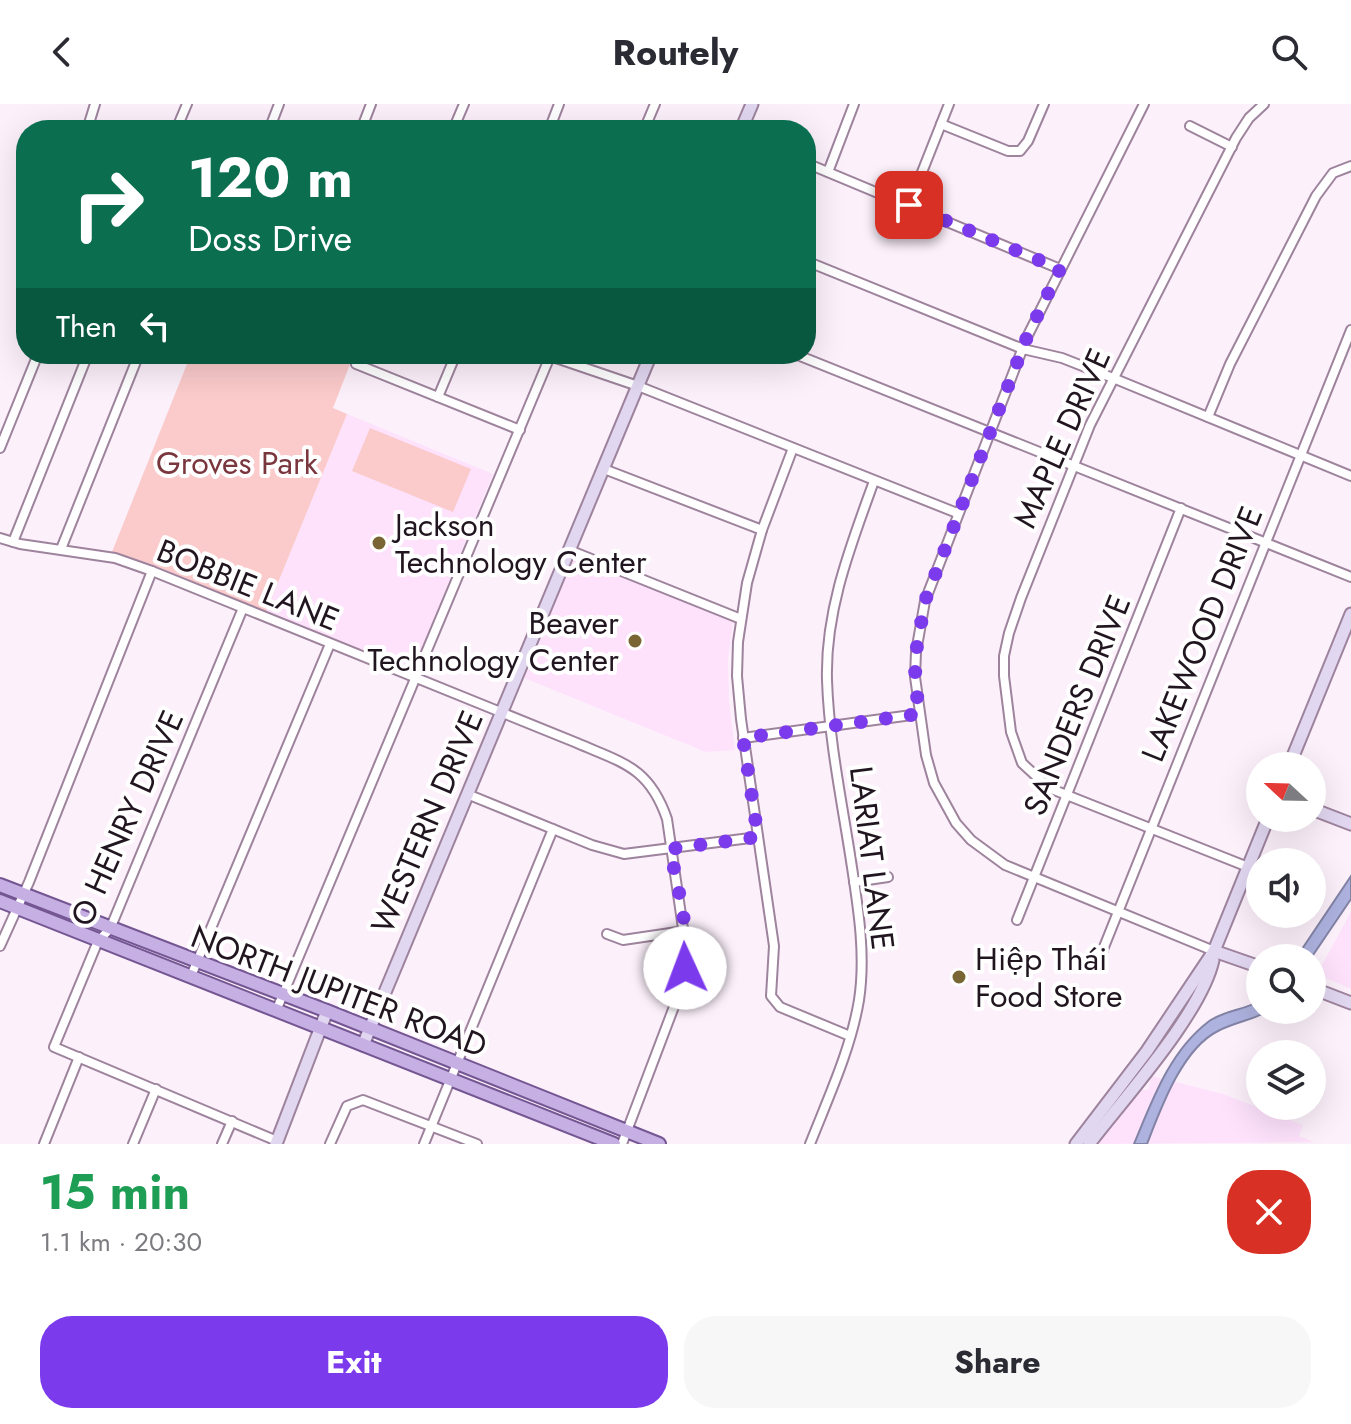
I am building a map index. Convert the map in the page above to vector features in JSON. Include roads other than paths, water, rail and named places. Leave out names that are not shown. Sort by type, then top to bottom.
[{"type":"main road","name":"NORTH JUPITER ROAD","points":[[0,885],[327,1011],[624,1137],[659,1144]]},
{"type":"main road","name":"NORTH JUPITER ROAD","points":[[0,901],[614,1144]]},
{"type":"street","points":[[828,172],[854,104]]},
{"type":"street","points":[[909,205],[949,104]]},
{"type":"street","points":[[941,124],[1008,151],[1020,151],[1028,141],[1044,104]]},
{"type":"street","points":[[1144,104],[1036,316],[957,513],[919,624],[915,677],[919,714],[934,783],[956,823],[971,840],[1005,865],[1033,878],[1246,962]]},
{"type":"street","name":"MAPLE DRIVE","points":[[1246,866],[1049,788],[1022,763],[1011,732],[1004,656],[1021,598],[1073,465],[1113,378],[1232,147],[1249,118],[1264,104]]},
{"type":"street","points":[[1190,126],[1232,147]]},
{"type":"street","points":[[1208,417],[1230,364],[1316,196],[1333,173],[1351,166]]},
{"type":"street","points":[[816,167],[1060,269]]},
{"type":"street","points":[[816,265],[1023,349],[1062,358],[1113,378],[1351,476]]},
{"type":"street","name":"LAKEWOOD DRIVE","points":[[1100,957],[1351,330]]},
{"type":"street","points":[[816,362],[1351,577]]},
{"type":"street","points":[[0,448],[34,364]]},
{"type":"street","points":[[13,542],[84,364]]},
{"type":"street","points":[[61,549],[135,364]]},
{"type":"street","points":[[356,364],[520,430]]},
{"type":"street","points":[[438,397],[452,364]]},
{"type":"street","points":[[276,1011],[546,364]]},
{"type":"street","points":[[576,364],[957,513]]},
{"type":"street","name":"WESTERN DRIVE","points":[[363,1045],[647,364]]},
{"type":"street","points":[[793,448],[762,530],[741,619],[737,676],[743,738],[774,946],[771,996],[780,1007],[850,1036]]},
{"type":"street","points":[[604,469],[762,530]]},
{"type":"street","name":"LARIAT LANE","points":[[810,1144],[850,1036],[862,972],[859,910],[831,726],[827,671],[832,613],[842,568],[874,481]]},
{"type":"street","name":"SANDERS DRIVE","points":[[1017,920],[1181,508]]},
{"type":"street","name":"BOBBIE LANE","points":[[0,538],[115,558],[152,571],[577,743],[638,772],[652,785],[667,819],[687,956],[681,985],[624,1137]]},
{"type":"street","points":[[569,550],[741,619]]},
{"type":"street","points":[[0,946],[152,571]]},
{"type":"street","name":"O HENRY DRIVE","points":[[79,1057],[54,1047],[98,941],[110,929],[243,608]]},
{"type":"street","points":[[1295,752],[1351,614]]},
{"type":"street","points":[[191,976],[330,644]]},
{"type":"street","points":[[743,738],[919,714]]},
{"type":"street","points":[[467,794],[592,845],[624,854],[758,837]]},
{"type":"street","points":[[1326,814],[1351,824]]},
{"type":"street","points":[[424,1144],[553,829]]},
{"type":"street","points":[[1089,1144],[1121,1102],[1156,1038],[1214,951],[1246,872]]},
{"type":"street","points":[[854,882],[888,877]]},
{"type":"street","points":[[607,934],[623,940],[684,931]]},
{"type":"street","points":[[1076,1144],[1186,1016],[1211,970],[1214,951]]},
{"type":"street","points":[[1326,993],[1351,1003]]},
{"type":"street","points":[[44,1144],[79,1057],[277,1143],[327,1011]]},
{"type":"street","points":[[133,1144],[156,1089]]},
{"type":"street","points":[[330,1144],[347,1106],[363,1100],[477,1144]]},
{"type":"street","points":[[222,1144],[232,1121]]},
{"type":"street","points":[[1083,1144],[1089,1127]]},
{"type":"water","points":[[1351,876],[1351,899],[1320,944],[1305,944],[1316,928],[1326,928],[1326,913]]},
{"type":"water","points":[[1246,1007],[1246,1020],[1218,1031],[1194,1051],[1174,1081],[1147,1144],[1134,1144],[1172,1062],[1194,1034],[1214,1018]]},
{"type":"place","name":"Jackson Technology Center","points":[[379,543]]},
{"type":"place","name":"Beaver Technology Center","points":[[635,641]]},
{"type":"place","name":"Hiệp Thái Food Store","points":[[959,977]]},
{"type":"park label","name":"Groves Park","points":[[237,463]]}]
